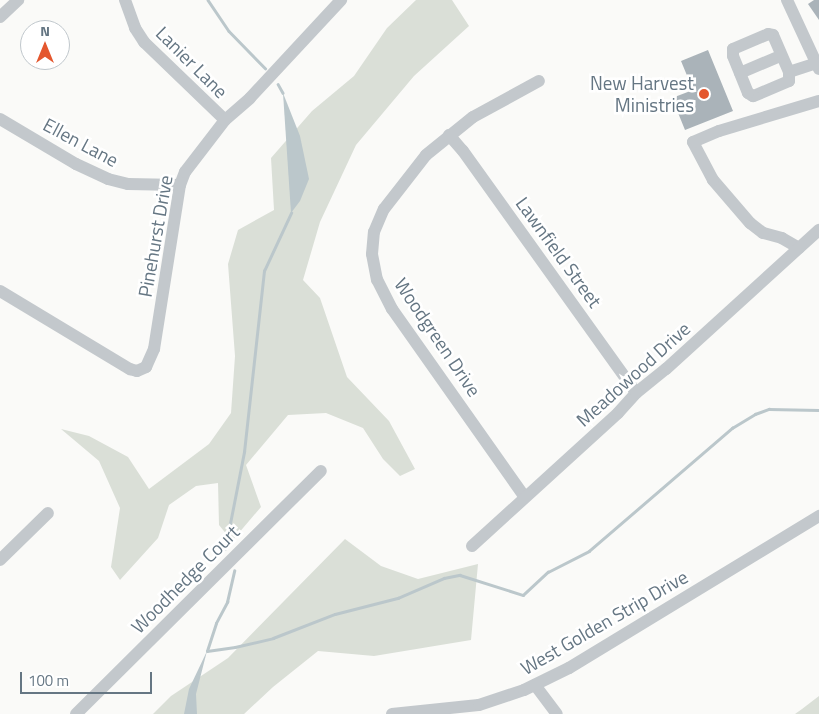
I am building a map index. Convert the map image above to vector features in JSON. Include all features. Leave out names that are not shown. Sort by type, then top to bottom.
[{"type":"street","points":[[0,17],[18,0]]},
{"type":"street","name":"Lanier Lane","points":[[125,0],[135,28],[144,42],[225,120]]},
{"type":"street","points":[[787,0],[818,66],[789,72]]},
{"type":"street","name":"Pinehurst Drive","points":[[0,291],[130,369],[142,370],[149,362],[154,348],[180,184],[188,166],[225,120],[250,98],[336,1]]},
{"type":"street","points":[[768,34],[773,35],[780,56],[789,72],[789,82],[753,96],[748,93],[732,56],[733,48],[768,34]]},
{"type":"street","points":[[740,73],[780,56]]},
{"type":"street","name":"Woodgreen Drive","points":[[524,496],[392,309],[380,288],[374,268],[372,239],[384,209],[426,155],[473,118],[539,81]]},
{"type":"street","points":[[799,248],[782,238],[764,233],[750,223],[713,180],[694,142],[719,131],[819,101]]},
{"type":"street","name":"Ellen Lane","points":[[0,119],[76,164],[108,180],[128,184],[180,184]]},
{"type":"street","name":"Lawnfield Street","points":[[449,135],[463,150],[636,393]]},
{"type":"street","name":"Meadowood Drive","points":[[472,546],[524,496],[611,419],[636,393],[666,369],[819,230]]},
{"type":"street","name":"Woodhedge Court","points":[[76,714],[321,471]]},
{"type":"street","points":[[0,560],[48,513]]},
{"type":"street","name":"West Golden Strip Drive","points":[[392,714],[479,705],[498,700],[535,685],[577,663],[819,516]]},
{"type":"street","points":[[535,685],[557,714]]},
{"type":"shaded area","points":[[416,0],[452,0],[469,26],[414,76],[356,145],[320,222],[303,280],[320,298],[347,377],[389,421],[415,469],[400,476],[383,459],[363,428],[326,413],[288,415],[246,465],[261,507],[232,541],[219,525],[218,483],[196,486],[169,505],[158,538],[120,580],[111,567],[120,508],[99,461],[61,429],[89,436],[128,457],[149,489],[209,444],[231,413],[235,356],[228,264],[238,230],[274,210],[271,158],[312,111],[354,76],[387,28]]},
{"type":"shaded area","points":[[283,93],[300,136],[309,179],[300,201],[291,213]]},
{"type":"shaded area","points":[[345,539],[381,566],[418,579],[478,564],[471,640],[374,656],[318,651],[273,687],[244,714],[153,714],[171,696],[228,658]]},
{"type":"shaded area","points":[[207,651],[196,694],[197,714],[184,714],[189,689]]},
{"type":"shaded area","points":[[819,696],[819,714],[795,714],[802,709]]},
{"type":"building","points":[[814,0],[819,0],[819,20],[808,4]]},
{"type":"building","name":"New Harvest Ministries","points":[[708,50],[733,111],[685,130],[672,98],[693,90],[681,61]]},
{"type":"waterway","points":[[208,0],[229,31],[265,68]]},
{"type":"waterway","points":[[278,84],[283,93]]},
{"type":"waterway","points":[[225,549],[244,452],[264,271],[291,213]]},
{"type":"waterway","points":[[207,651],[273,638],[335,614],[398,598],[444,578],[460,575],[523,595],[548,572],[589,551],[732,428],[755,414],[769,409],[819,410]]},
{"type":"waterway","points":[[207,651],[216,623],[227,602],[234,571]]},
{"type":"place","name":"New Harvest Ministries","points":[[704,94]]}]
